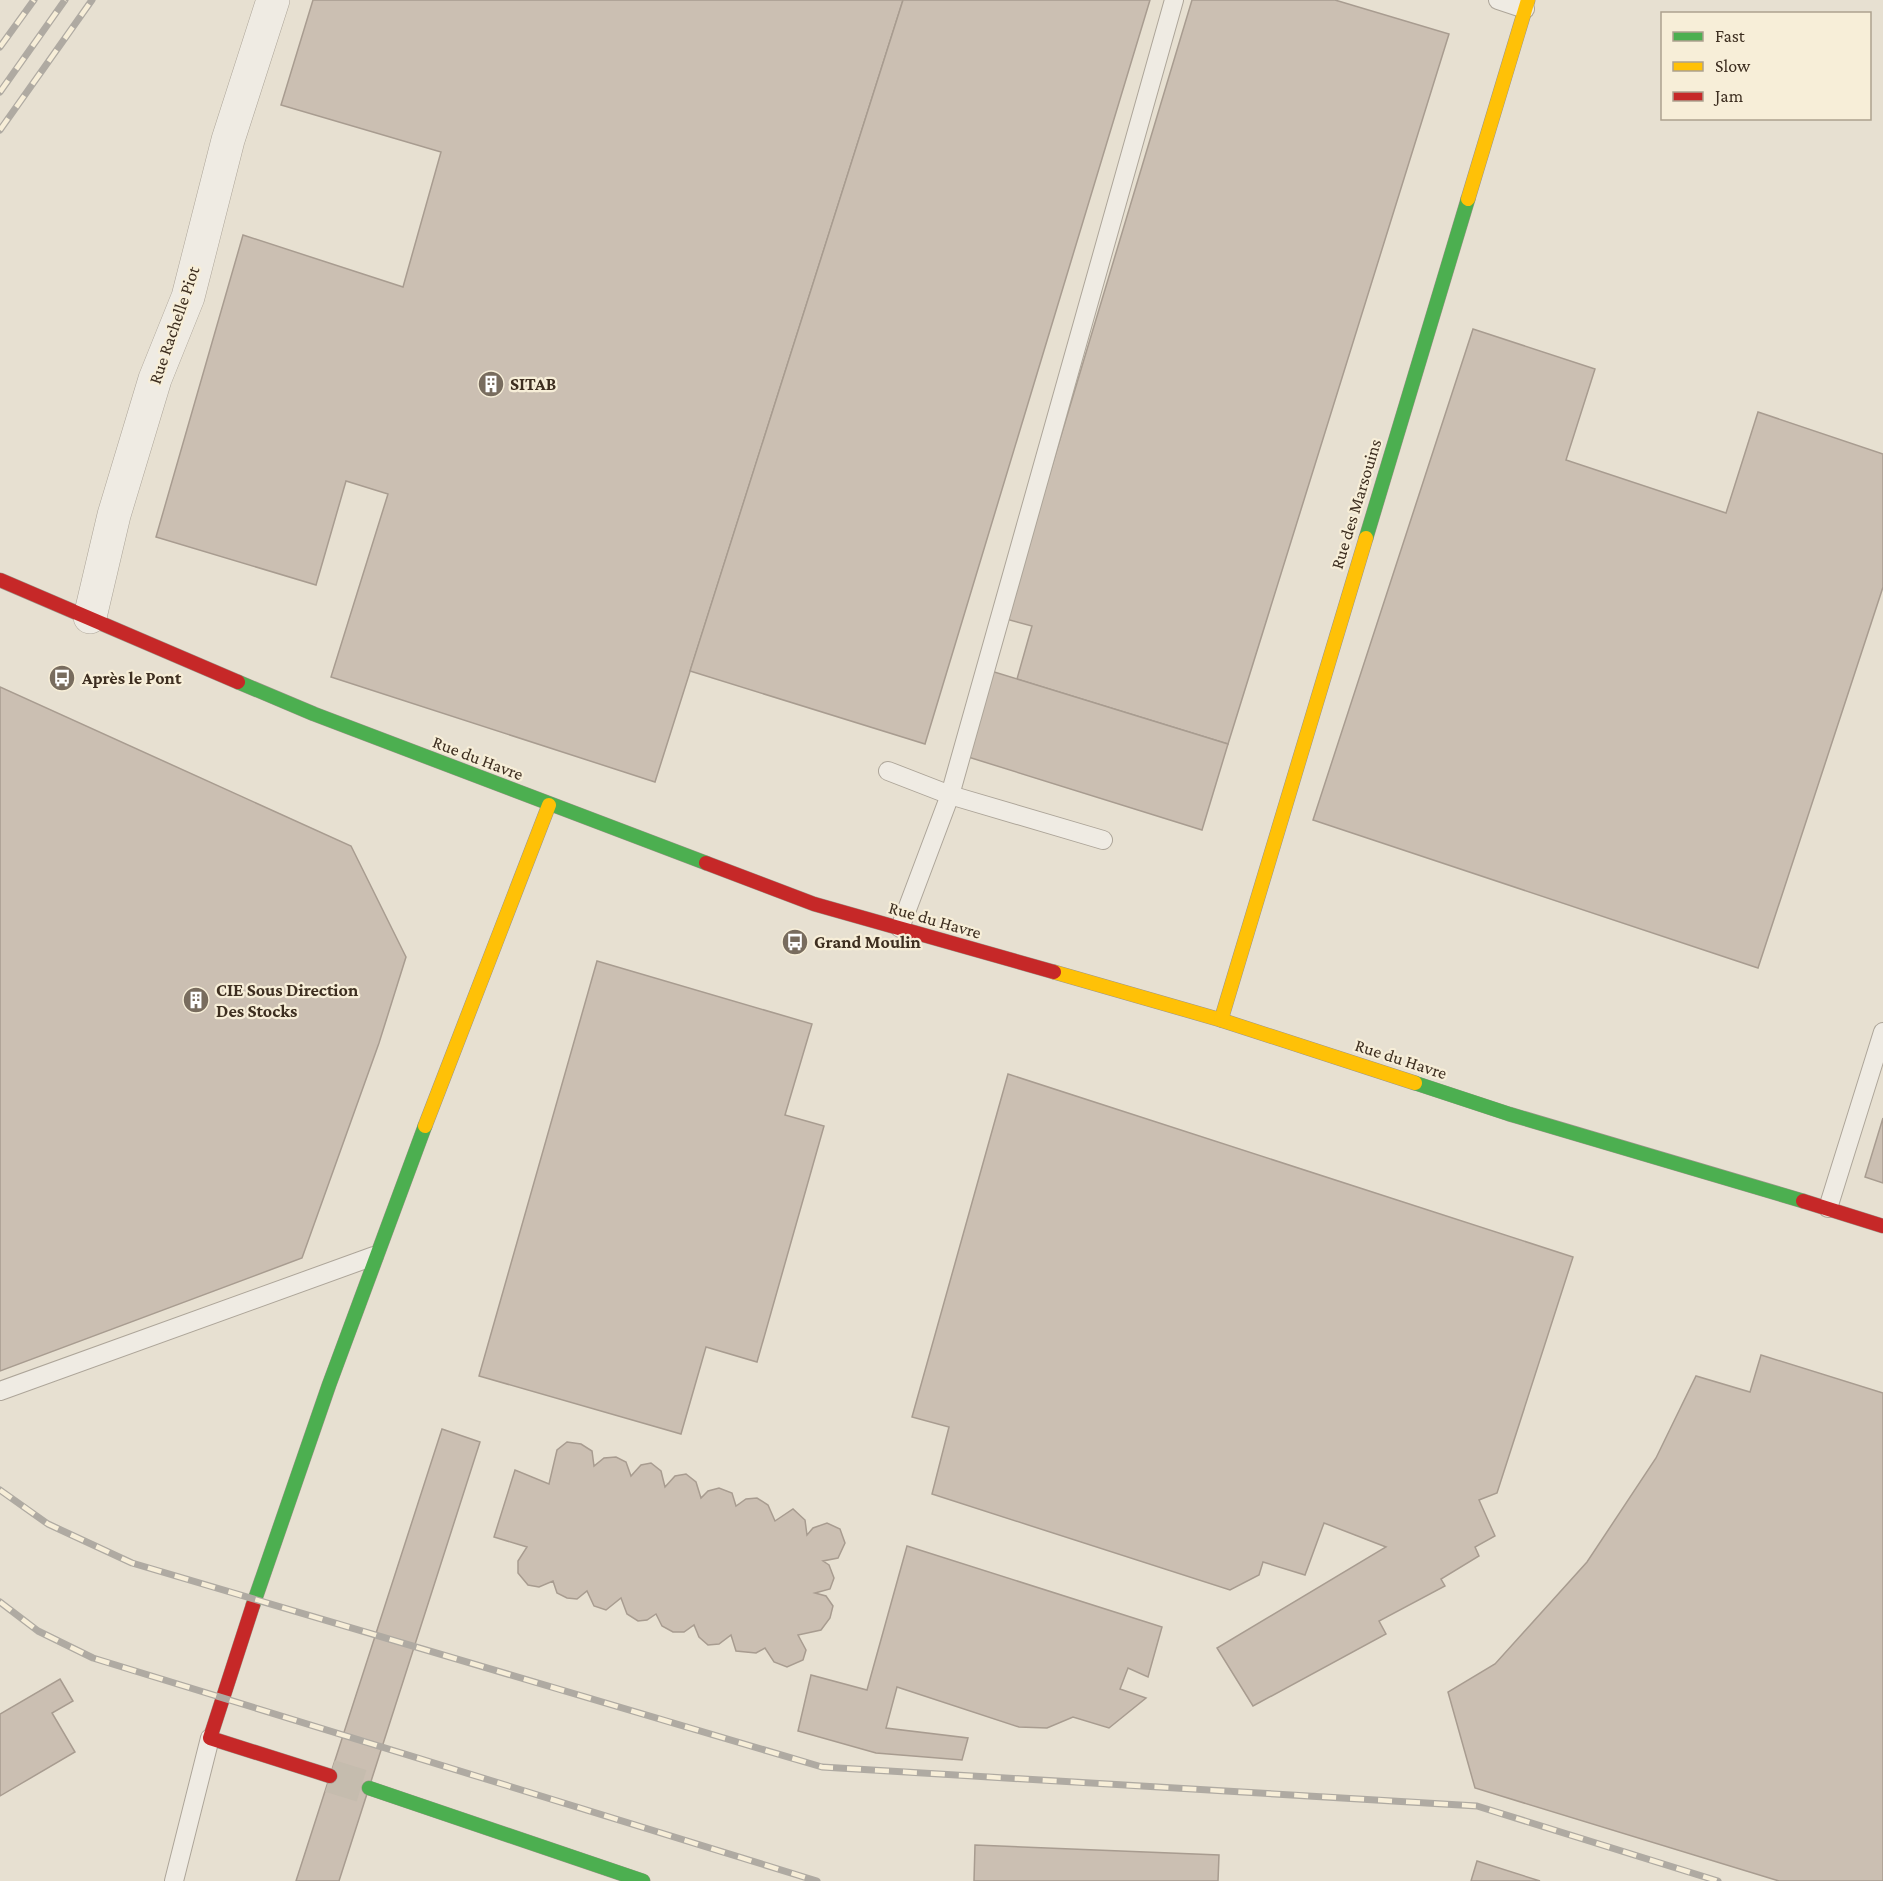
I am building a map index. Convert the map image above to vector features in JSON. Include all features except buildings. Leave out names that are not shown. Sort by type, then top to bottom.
[{"type":"street","name":"Rue Rachelle Piot","points":[[90,617],[117,504],[155,379],[188,297],[228,140],[273,0]]},
{"type":"street","name":"Rue des Marsouins","points":[[1221,1020],[1527,4]]},
{"type":"street","name":"Rue du Havre","points":[[0,580],[314,714],[814,904],[1221,1020],[1509,1114],[1883,1226]]},
{"type":"street","points":[[330,1776],[210,1738],[254,1600],[374,1256],[549,805]]},
{"type":"street","points":[[369,1788],[643,1881]]},
{"type":"lane","points":[[900,928],[950,795],[1174,0]]},
{"type":"lane","points":[[1498,0],[1527,4]]},
{"type":"lane","points":[[888,771],[950,795],[1103,840]]},
{"type":"lane","points":[[1828,1208],[1883,1032]]},
{"type":"lane","points":[[0,1391],[374,1256]]},
{"type":"lane","points":[[174,1881],[210,1738]]},
{"type":"tunnel","points":[[330,1776],[369,1788]]},
{"type":"railway","points":[[0,47],[34,0]]},
{"type":"railway","points":[[0,92],[65,0]]},
{"type":"railway","points":[[0,130],[92,0]]},
{"type":"railway","points":[[0,1490],[48,1524],[132,1563],[822,1767],[1477,1806],[1718,1881]]},
{"type":"railway","points":[[0,1602],[38,1631],[93,1658],[817,1881]]},
{"type":"traffic: fast","points":[[1366,538],[1468,199]]},
{"type":"traffic: fast","points":[[238,682],[314,714],[706,863]]},
{"type":"traffic: fast","points":[[1415,1083],[1509,1114],[1803,1201]]},
{"type":"traffic: fast","points":[[253,1605],[329,1385],[425,1126]]},
{"type":"traffic: fast","points":[[369,1788],[643,1881]]},
{"type":"traffic: slow","points":[[1468,199],[1528,0]]},
{"type":"traffic: slow","points":[[1221,1020],[1366,538]]},
{"type":"traffic: slow","points":[[425,1126],[549,805]]},
{"type":"traffic: slow","points":[[1054,972],[1221,1020],[1415,1083]]},
{"type":"traffic: jam","points":[[0,580],[238,682]]},
{"type":"traffic: jam","points":[[706,863],[814,904],[1054,972]]},
{"type":"traffic: jam","points":[[1803,1201],[1883,1226]]},
{"type":"traffic: jam","points":[[253,1605],[210,1738],[330,1776]]},
{"type":"place","name":"SITAB","points":[[491,384]]},
{"type":"place","name":"Après le Pont","points":[[62,678]]},
{"type":"place","name":"Grand Moulin","points":[[795,942]]},
{"type":"place","name":"CIE Sous Direction Des Stocks","points":[[196,1000]]}]
